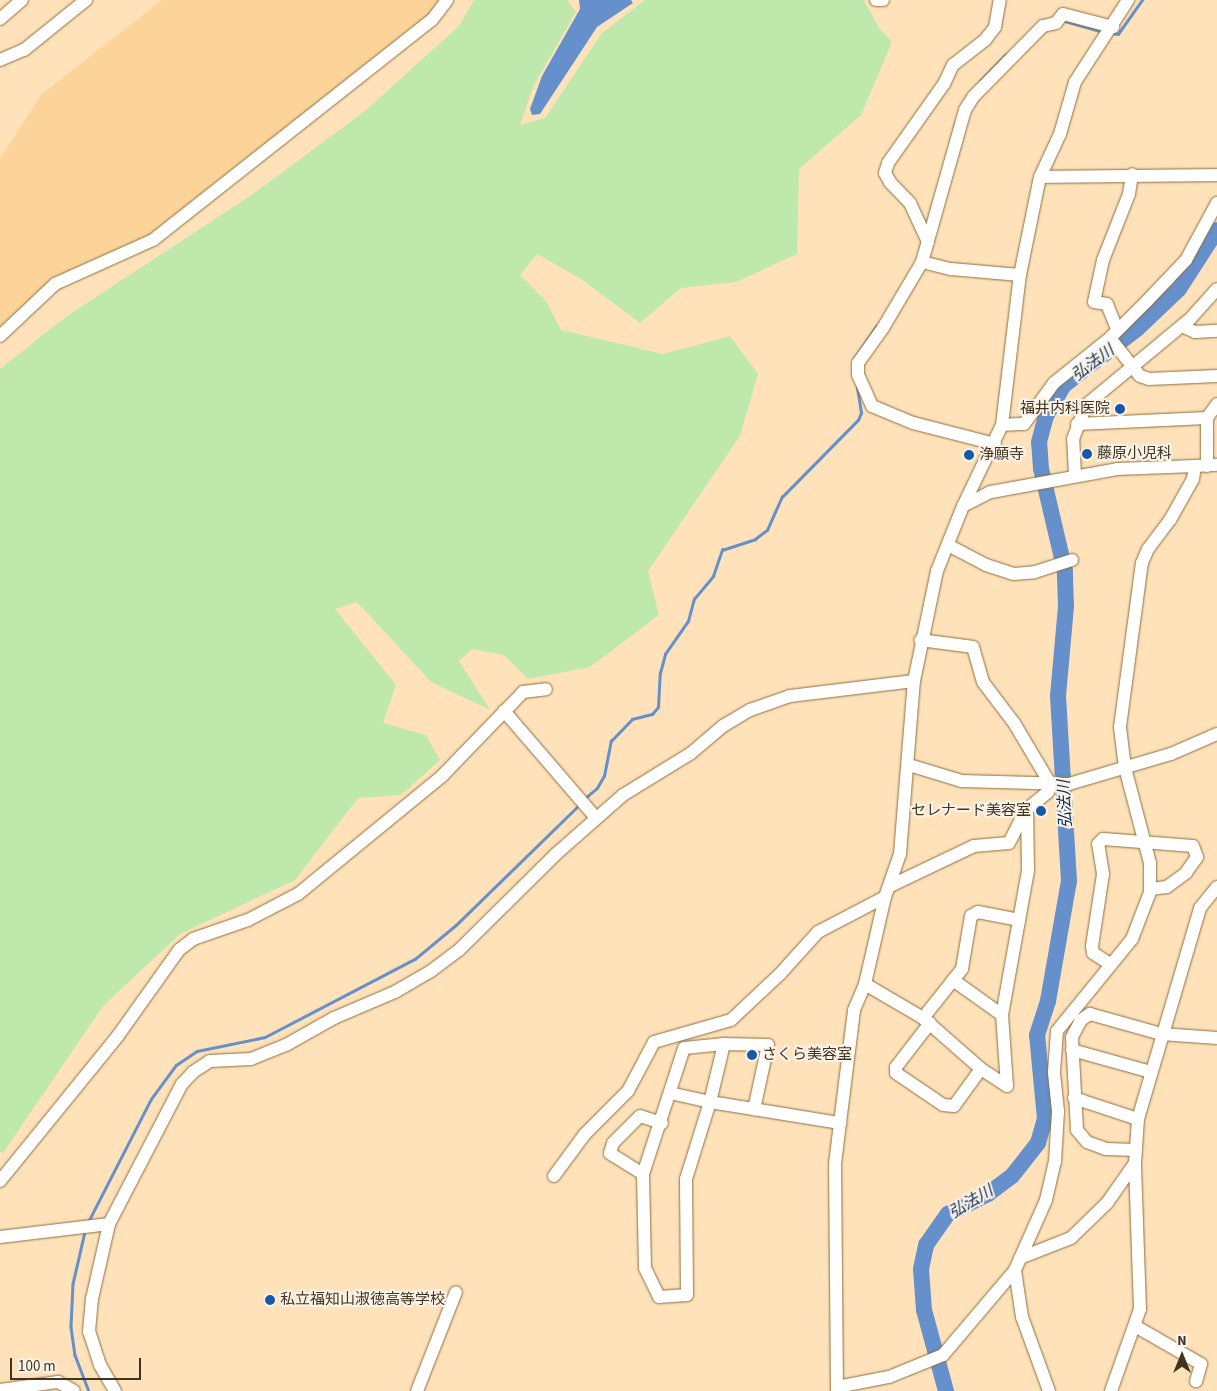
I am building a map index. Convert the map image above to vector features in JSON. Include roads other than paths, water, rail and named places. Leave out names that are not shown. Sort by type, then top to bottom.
[{"type":"street","points":[[0,20],[22,0]]},
{"type":"street","points":[[0,60],[24,50],[86,0]]},
{"type":"street","points":[[0,336],[55,284],[153,240],[432,20],[447,0]]},
{"type":"street","points":[[876,0],[883,0]]},
{"type":"street","points":[[928,242],[910,204],[885,173],[888,163],[944,84],[953,65],[985,40],[995,27],[1000,0]]},
{"type":"street","points":[[1128,0],[1113,27],[1076,82],[1060,134],[1040,177],[1020,276],[1002,425],[995,444],[963,506],[936,571],[920,640],[914,681],[910,765],[900,854],[888,891],[865,984],[854,1010],[840,1123],[836,1164],[837,1389],[889,1377],[943,1356],[1017,1264],[1046,1200],[1055,1162],[1058,1111],[1054,1072],[1057,1031],[1132,939],[1143,917],[1150,889],[1146,841],[1125,768],[1120,727],[1142,563],[1148,549],[1170,520],[1193,479],[1206,466],[1206,418],[1217,404]]},
{"type":"street","points":[[995,444],[913,423],[868,402],[858,375],[858,363],[883,328],[922,262],[965,110],[984,85],[1043,26],[1059,18],[1113,27]]},
{"type":"street","points":[[1132,174],[1129,194],[1103,260],[1094,302],[1107,304],[1113,333],[1120,350],[1140,376],[1149,379],[1217,376]]},
{"type":"street","points":[[1040,177],[1217,174]]},
{"type":"street","points":[[1002,425],[1024,424],[1054,383],[1113,333],[1186,260],[1217,203]]},
{"type":"street","points":[[922,262],[951,269],[1020,276]]},
{"type":"street","points":[[1075,474],[1073,439],[1086,405],[1182,326],[1217,289]]},
{"type":"street","points":[[1182,326],[1195,332],[1217,331]]},
{"type":"street","points":[[1078,424],[1206,418]]},
{"type":"street","points":[[963,506],[991,492],[1075,474],[1117,469],[1206,466]]},
{"type":"street","points":[[948,545],[986,565],[1014,574],[1035,572],[1072,560]]},
{"type":"street","points":[[920,640],[973,647],[983,682],[1059,784]]},
{"type":"street","points":[[115,1391],[100,1365],[89,1332],[92,1299],[110,1224],[182,1084],[193,1072],[210,1061],[251,1059],[286,1045],[334,1018],[395,992],[431,971],[459,950],[596,818],[623,795],[690,754],[722,726],[750,710],[790,696],[914,681]]},
{"type":"street","points":[[0,1181],[117,1037],[179,950],[193,939],[248,920],[290,899],[322,877],[442,776],[523,692],[546,689]]},
{"type":"street","points":[[504,711],[596,818]]},
{"type":"street","points":[[910,765],[962,782],[1059,784],[1125,768],[1217,734]]},
{"type":"street","points":[[554,1176],[585,1134],[628,1091],[654,1042],[731,1020],[780,974],[818,932],[888,891],[974,846],[1009,843],[1026,809],[1059,784]]},
{"type":"street","points":[[865,984],[927,1021],[980,1069],[1007,1086],[1002,1015],[1028,870],[1026,809]]},
{"type":"street","points":[[1110,964],[1093,952],[1092,946],[1103,874],[1098,844],[1103,839],[1193,846],[1197,857],[1180,878],[1167,887],[1150,889]]},
{"type":"street","points":[[1111,1391],[1140,1309],[1135,1157],[1138,1119],[1161,1034],[1200,908],[1217,886]]},
{"type":"street","points":[[980,1069],[954,1106],[944,1105],[896,1073],[896,1067],[952,980],[962,969],[971,916],[978,912],[1020,920]]},
{"type":"street","points":[[952,980],[1002,1015]]},
{"type":"street","points":[[1135,1157],[1087,1142],[1076,1130],[1072,1037],[1081,1020],[1090,1014],[1161,1034],[1217,1038]]},
{"type":"street","points":[[724,1044],[710,1102],[686,1178],[687,1295],[659,1297],[645,1268],[643,1174],[662,1123],[684,1048],[724,1044],[768,1045],[754,1109]]},
{"type":"street","points":[[1072,1050],[1151,1072]]},
{"type":"street","points":[[670,1093],[710,1102],[840,1123]]},
{"type":"street","points":[[1074,1098],[1138,1119]]},
{"type":"street","points":[[643,1174],[610,1153],[613,1143],[640,1116],[662,1123]]},
{"type":"street","points":[[1017,1264],[1071,1238],[1107,1203],[1135,1157]]},
{"type":"street","points":[[0,1237],[110,1224]]},
{"type":"street","points":[[1017,1264],[1022,1318],[1048,1391]]},
{"type":"street","points":[[417,1391],[456,1292]]},
{"type":"street","points":[[1135,1326],[1202,1364],[1196,1381]]},
{"type":"street","points":[[0,1390],[58,1382],[74,1391]]},
{"type":"water","points":[[579,0],[631,0],[633,3],[597,27],[540,114],[532,115],[530,109],[542,76],[580,9]]},
{"type":"waterway","points":[[1111,33],[1118,34],[1142,0]]},
{"type":"waterway","points":[[1065,21],[1103,32]]},
{"type":"waterway","points":[[980,81],[1006,54]]},
{"type":"waterway","points":[[954,127],[967,96]]},
{"type":"waterway","name":"弘法川","points":[[946,1391],[924,1310],[921,1269],[926,1245],[948,1214],[988,1194],[1012,1176],[1038,1143],[1045,1119],[1037,1035],[1048,1001],[1069,881],[1058,696],[1066,606],[1065,571],[1041,469],[1039,442],[1046,416],[1063,386],[1137,329],[1179,289],[1217,230]]},
{"type":"waterway","points":[[854,359],[876,326]]},
{"type":"waterway","points":[[584,799],[597,788],[604,776],[611,741],[632,719],[652,714],[658,707],[660,673],[665,654],[688,621],[694,599],[713,576],[722,550],[755,539],[767,530],[782,497],[858,420],[861,413],[857,388]]},
{"type":"waterway","points":[[88,1222],[151,1099],[176,1065],[197,1051],[265,1037],[415,959],[456,925],[579,805]]},
{"type":"waterway","points":[[85,1232],[73,1284],[71,1327],[75,1355],[89,1391]]},
{"type":"place","name":"福井内科医院","points":[[1120,409]]},
{"type":"place","name":"藤原小児科","points":[[1087,454]]},
{"type":"place","name":"浄願寺","points":[[969,455]]},
{"type":"place","name":"セレナード美容室","points":[[1041,811]]},
{"type":"place","name":"さくら美容室","points":[[752,1055]]},
{"type":"place","name":"私立福知山淑徳高等学校","points":[[270,1300]]}]
